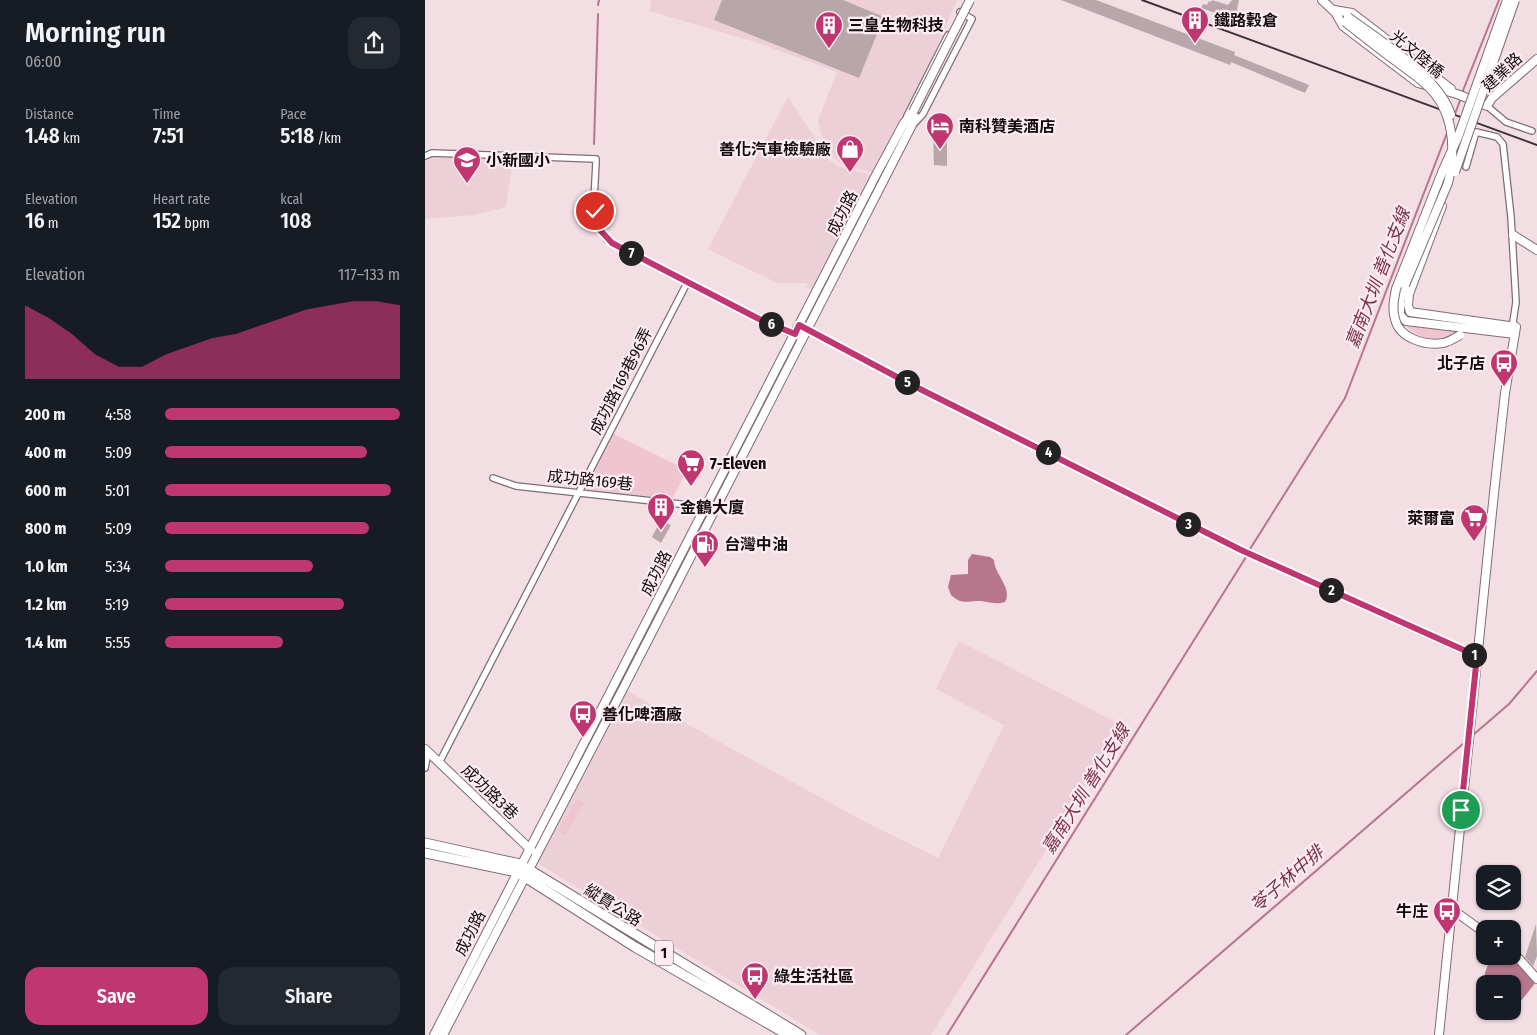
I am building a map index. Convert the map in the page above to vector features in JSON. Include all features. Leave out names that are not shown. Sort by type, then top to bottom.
[{"type":"main road","name":"縱貫公路","points":[[425,842],[522,870],[801,1035]]},
{"type":"main road","name":"縱貫公路","points":[[425,853],[522,870],[635,947],[788,1035]]},
{"type":"street","name":"成功路","points":[[443,1035],[522,870],[528,849],[799,325],[908,125],[970,0]]},
{"type":"street","points":[[1322,0],[1347,19]]},
{"type":"street","points":[[1507,0],[1458,137],[1396,289],[1393,306],[1395,322],[1403,333],[1417,341],[1442,343],[1475,329],[1515,331]]},
{"type":"street","points":[[1453,176],[1515,0]]},
{"type":"street","points":[[1334,10],[1352,13],[1457,94]]},
{"type":"street","points":[[1334,10],[1343,26],[1418,83],[1457,94],[1487,106],[1506,122],[1532,131]]},
{"type":"street","name":"成功路","points":[[434,1035],[522,870],[537,853],[808,330],[908,125],[960,12],[972,19],[923,114],[908,125]]},
{"type":"street","name":"光文陸橋","points":[[1347,19],[1425,76],[1445,100],[1454,125],[1457,153],[1453,176],[1409,294],[1408,305],[1410,312],[1515,331]]},
{"type":"street","name":"光文陸橋","points":[[1347,19],[1436,95],[1451,131],[1452,166],[1448,183],[1405,285],[1400,300],[1400,316],[1406,321],[1475,329]]},
{"type":"street","name":"建業路","points":[[1487,106],[1492,98],[1537,59]]},
{"type":"street","points":[[1433,87],[1436,79]]},
{"type":"street","points":[[1439,1035],[1503,412],[1515,331],[1513,322],[1516,302],[1513,235],[1503,144],[1497,137],[1477,132],[1466,167]]},
{"type":"street","points":[[425,156],[432,153],[596,159],[595,217],[603,235],[612,243],[687,283],[803,339]]},
{"type":"street","points":[[1513,235],[1537,250]]},
{"type":"street","name":"成功路169巷96弄","points":[[439,763],[687,283]]},
{"type":"street","points":[[799,325],[912,385],[1241,550],[1477,656]]},
{"type":"street","name":"成功路169巷","points":[[493,478],[506,484],[707,506],[715,510]]},
{"type":"street","points":[[425,768],[427,751]]},
{"type":"street","name":"成功路3巷","points":[[427,751],[528,849],[537,853]]},
{"type":"street","points":[[1451,914],[1461,916],[1476,927]]},
{"type":"street","points":[[1521,961],[1537,979]]},
{"type":"shaded area","points":[[651,0],[957,0],[928,67],[874,173],[841,164],[833,157],[822,136],[818,120],[837,72],[758,43],[650,11]]},
{"type":"shaded area","points":[[788,97],[830,161],[840,167],[872,175],[813,289],[807,288],[808,283],[777,283],[708,249]]},
{"type":"shaded area","name":"小新國小","points":[[432,155],[513,160],[506,207],[474,215],[425,219],[425,158]]},
{"type":"shaded area","points":[[1406,325],[1458,332],[1430,339],[1418,335]]},
{"type":"shaded area","points":[[612,433],[687,470],[672,499],[584,489]]},
{"type":"shaded area","points":[[972,554],[990,557],[994,560],[1007,592],[1005,602],[962,601],[951,595],[948,587],[951,575],[968,574],[968,560]]},
{"type":"shaded area","points":[[959,641],[1123,726],[931,1035],[820,1035],[534,861],[627,691],[865,822],[938,858],[1004,725],[936,689]]},
{"type":"shaded area","points":[[577,799],[584,803],[565,836],[558,831]]},
{"type":"shaded area","points":[[1488,965],[1521,965],[1536,982],[1521,1001],[1521,975],[1485,975]]},
{"type":"building","name":"三皇生物科技","points":[[722,0],[843,0],[884,17],[859,78],[714,20]]},
{"type":"building","points":[[1061,0],[1096,0],[1235,52],[1234,55],[1309,85],[1305,93],[1231,62],[1230,65]]},
{"type":"building","points":[[1212,0],[1228,5],[1232,0],[1239,0],[1237,10],[1241,12],[1240,14],[1247,17],[1244,23],[1201,8],[1203,4],[1207,5]]},
{"type":"building","name":"南科贊美酒店","points":[[933,134],[945,134],[947,136],[947,166],[934,165]]},
{"type":"building","name":"金鶴大廈","points":[[661,520],[671,525],[661,543],[652,537]]},
{"type":"building","points":[[1536,924],[1537,956],[1533,966],[1525,957]]},
{"type":"waterway","points":[[598,5],[599,0]]},
{"type":"waterway","name":"嘉南大圳 善化支線","points":[[1462,93],[1499,0]]},
{"type":"waterway","points":[[594,144],[598,14]]},
{"type":"waterway","name":"嘉南大圳 善化支線","points":[[1452,122],[1461,98]]},
{"type":"waterway","name":"嘉南大圳 善化支線","points":[[1250,549],[1345,398],[1447,133]]},
{"type":"waterway","name":"嘉南大圳 善化支線","points":[[947,1035],[1246,557]]},
{"type":"waterway","name":"苓子林中排","points":[[1473,735],[1509,704],[1537,671]]},
{"type":"waterway","name":"苓子林中排","points":[[1126,1035],[1464,743]]},
{"type":"railway","points":[[1142,0],[1537,145]]},
{"type":"place","name":"鐵路穀倉","points":[[1195,44]]},
{"type":"place","name":"三皇生物科技","points":[[829,49]]},
{"type":"place","name":"南科贊美酒店","points":[[940,150]]},
{"type":"place","name":"善化汽車檢驗廠","points":[[850,173]]},
{"type":"place","name":"小新國小","points":[[467,184]]},
{"type":"place","name":"北子店","points":[[1504,387]]},
{"type":"place","name":"7-Eleven","points":[[691,487]]},
{"type":"place","name":"金鶴大廈","points":[[661,531]]},
{"type":"place","name":"萊爾富","points":[[1474,542]]},
{"type":"place","name":"台灣中油","points":[[705,568]]},
{"type":"place","name":"善化啤酒廠","points":[[583,738]]},
{"type":"place","name":"牛庄","points":[[1447,935]]},
{"type":"place","name":"綠生活社區","points":[[755,1000]]},
{"type":"route","points":[[595,211],[599,229],[607,240],[687,283],[759,319],[795,334],[799,325],[912,385],[1241,550],[1477,656],[1461,810]]}]
